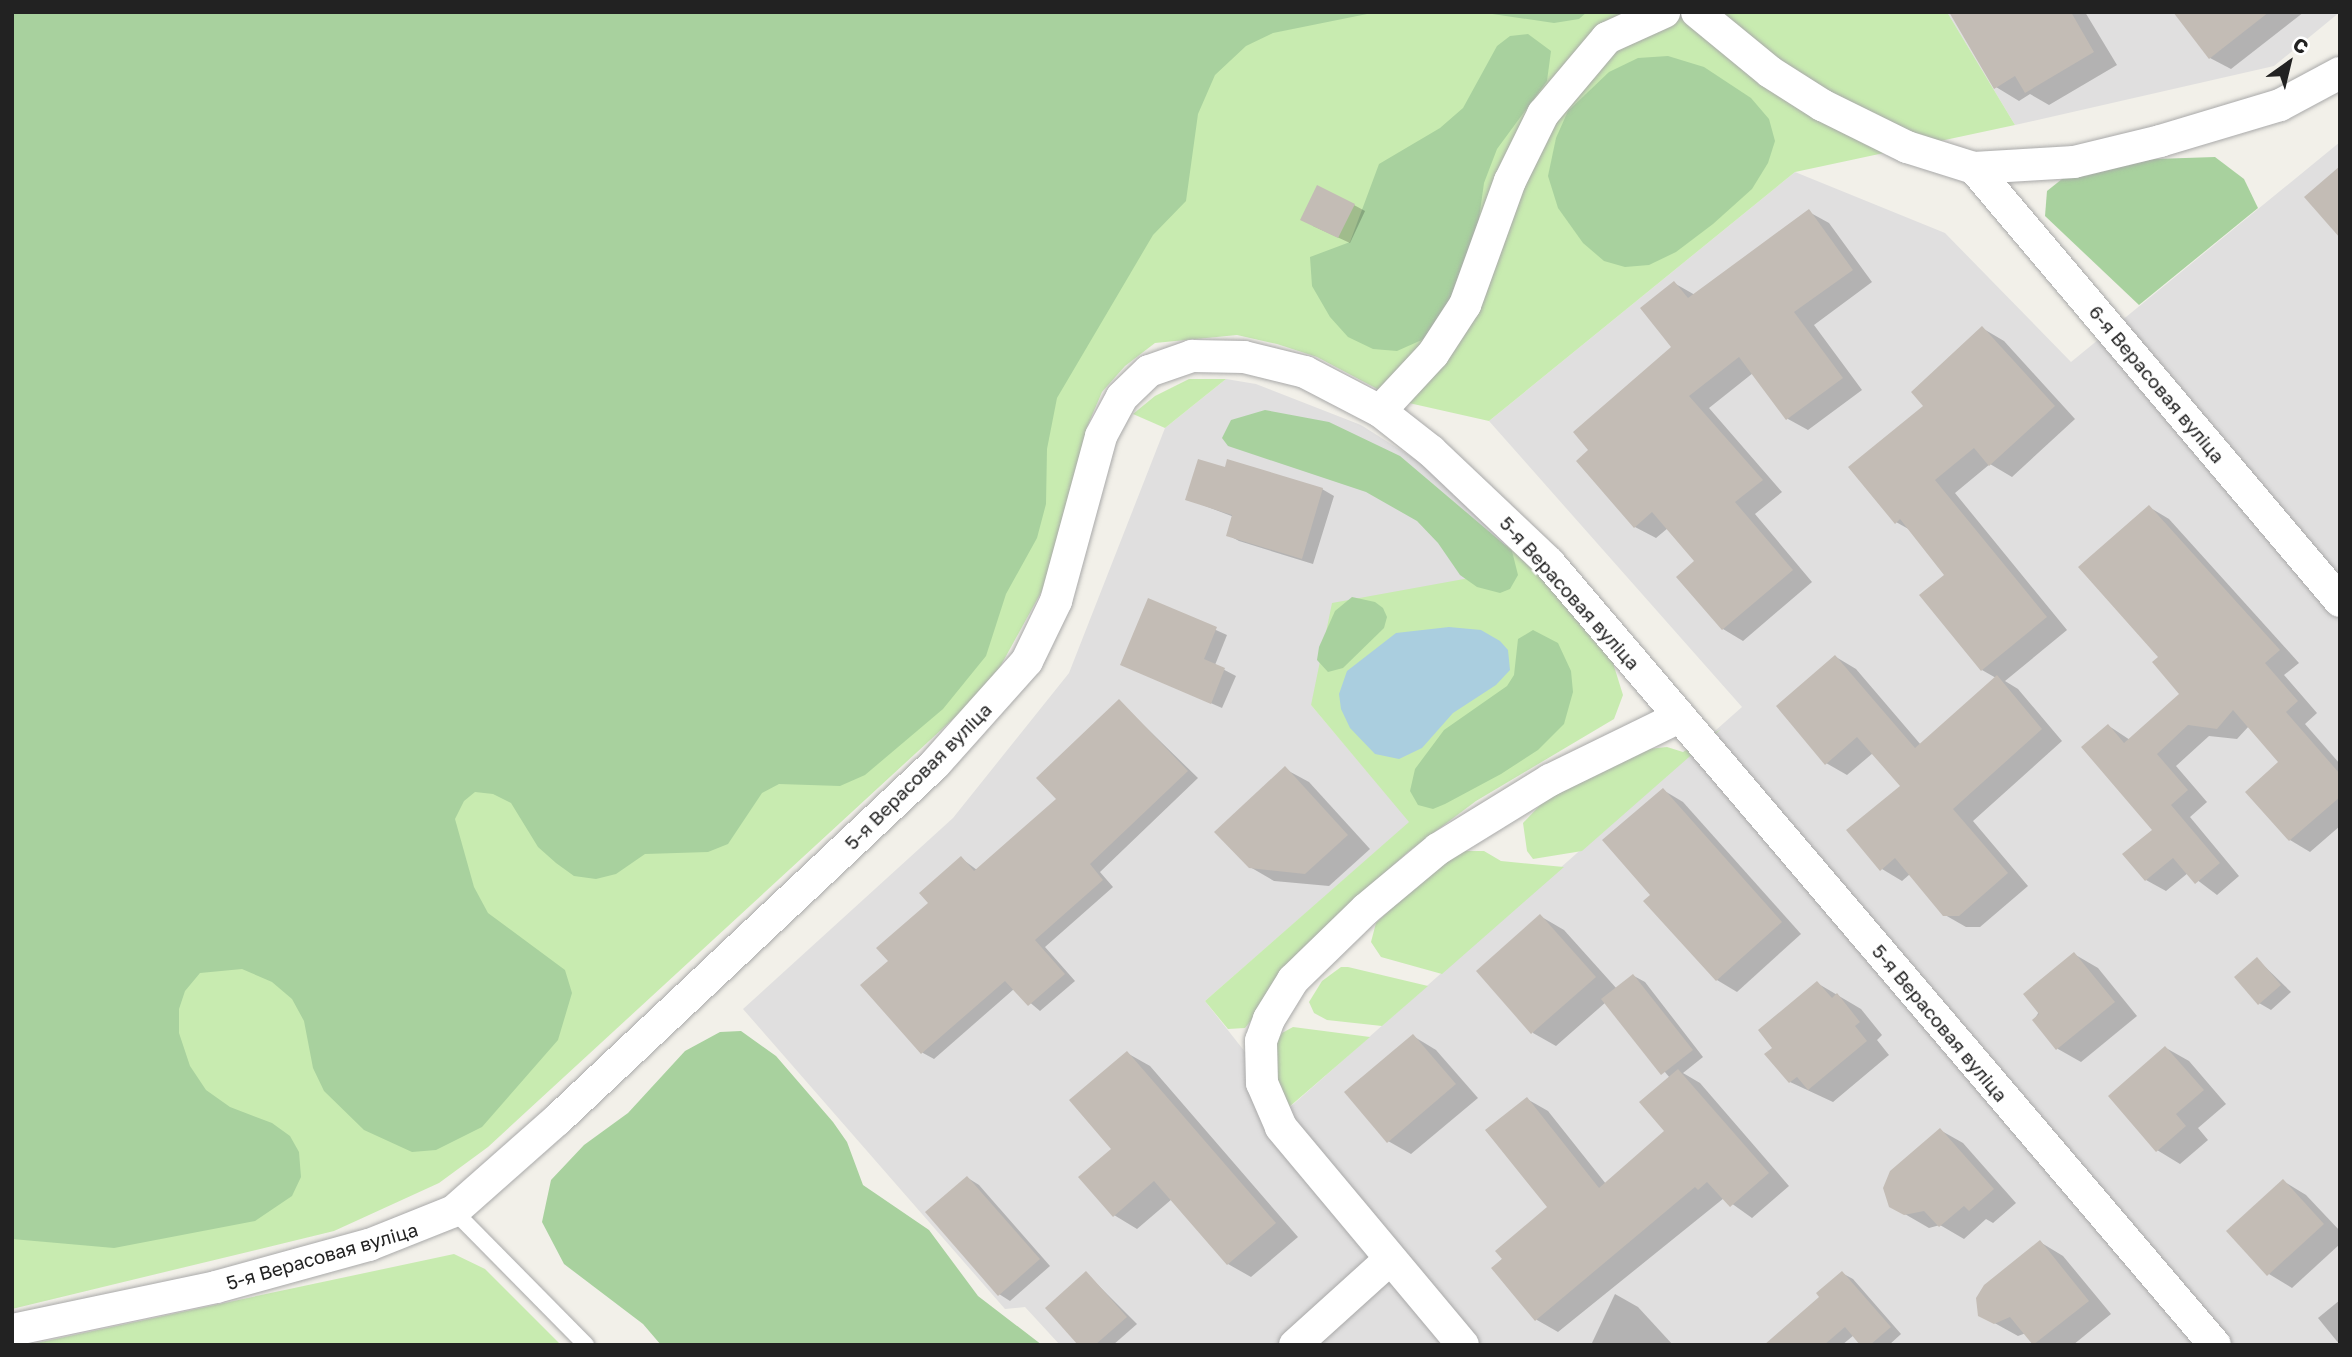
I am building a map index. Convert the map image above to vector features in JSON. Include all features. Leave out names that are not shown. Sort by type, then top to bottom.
[{"type":"street","points":[[1380,411],[1433,354],[1465,305],[1510,181],[1543,114],[1607,38],[1664,12]]},
{"type":"street","points":[[1697,12],[1770,72],[1822,106],[1907,148],[1974,168],[2074,162],[2160,141],[2280,105],[2340,73]]},
{"type":"street","name":"6-я Верасовая вуліца","points":[[1974,168],[2340,601]]},
{"type":"street","name":"5-я Верасовая вуліца","points":[[12,1330],[216,1287],[369,1245],[454,1211],[557,1120],[935,764],[1019,670],[1056,601],[1101,436],[1122,397],[1149,371],[1192,356],[1244,357],[1305,372],[1380,411],[1431,451],[1549,563],[2215,1345]]},
{"type":"street","points":[[1463,1345],[1293,1144],[1269,1106],[1259,1061],[1269,1018],[1293,980],[1366,909],[1448,842],[1550,780],[1679,717]]},
{"type":"street","points":[[1295,1345],[1389,1260]]},
{"type":"lane","points":[[454,1211],[586,1345]]},
{"type":"shaded area","points":[[1947,12],[2340,12],[2274,66],[2015,125]]},
{"type":"shaded area","points":[[2340,142],[2340,1345],[1060,1345],[1025,1307],[1005,1309],[743,1009],[953,818],[1069,673],[1165,428],[1226,379],[1256,384],[1361,425],[1440,475],[1513,538],[1475,577],[1311,705],[1410,822],[1205,1001],[1289,1108],[1742,707],[1489,421],[1795,172],[1945,233],[2071,362]]},
{"type":"green space","points":[[12,12],[1947,12],[2015,125],[1795,172],[1489,421],[1400,401],[1317,357],[1277,344],[1237,335],[1155,343],[1125,366],[1102,392],[1087,427],[1044,587],[1000,667],[966,707],[488,1147],[439,1183],[334,1231],[12,1309]]},
{"type":"green space","points":[[12,12],[1377,12],[1273,33],[1246,46],[1215,75],[1198,114],[1186,201],[1153,235],[1057,398],[1047,449],[1046,504],[1037,538],[1006,594],[986,656],[943,709],[865,775],[840,786],[779,784],[762,793],[728,844],[708,852],[645,854],[616,874],[596,879],[574,876],[538,847],[511,803],[493,794],[475,792],[464,801],[455,819],[474,887],[488,913],[565,970],[572,993],[558,1040],[482,1127],[436,1150],[412,1152],[364,1130],[324,1091],[313,1068],[304,1021],[292,999],[272,982],[242,969],[200,973],[185,991],[179,1009],[179,1033],[190,1066],[206,1090],[230,1107],[272,1123],[290,1136],[299,1152],[301,1177],[292,1196],[255,1221],[114,1248],[12,1239]]},
{"type":"green space","points":[[1479,12],[1587,12],[1579,19],[1554,23]]},
{"type":"green space","points":[[1528,34],[1551,51],[1547,81],[1497,149],[1484,183],[1478,226],[1446,313],[1424,339],[1397,351],[1373,349],[1348,337],[1330,317],[1312,286],[1310,257],[1350,242],[1379,164],[1440,128],[1463,108],[1497,46],[1510,36]]},
{"type":"green space","points":[[1668,56],[1704,67],[1751,98],[1769,119],[1775,141],[1768,163],[1752,189],[1713,224],[1676,252],[1649,265],[1625,267],[1604,261],[1583,243],[1558,208],[1548,176],[1556,138],[1568,111],[1609,72],[1638,58]]},
{"type":"green space","points":[[2215,157],[2244,179],[2258,208],[2139,305],[2045,216],[2047,191],[2067,175],[2155,159]]},
{"type":"green space","points":[[1189,379],[1226,379],[1165,428],[1133,414],[1155,396]]},
{"type":"green space","points":[[1265,410],[1329,422],[1400,456],[1512,551],[1518,575],[1510,589],[1500,593],[1477,587],[1460,575],[1438,543],[1417,521],[1366,492],[1228,446],[1222,438],[1231,420]]},
{"type":"green space","points":[[1513,538],[1533,569],[1613,663],[1623,695],[1614,719],[1476,801],[1408,852],[1326,926],[1245,1028],[1228,1029],[1205,1001],[1409,822],[1311,705],[1332,603],[1475,577]]},
{"type":"green space","points":[[1352,597],[1375,602],[1383,608],[1387,617],[1384,628],[1343,668],[1328,672],[1317,660],[1319,647],[1335,611]]},
{"type":"green space","points":[[1533,630],[1558,643],[1571,671],[1573,692],[1564,724],[1538,750],[1501,774],[1433,809],[1418,805],[1410,791],[1415,769],[1444,730],[1507,686],[1514,675],[1518,639]]},
{"type":"green space","points":[[1721,729],[1582,851],[1533,859],[1527,851],[1523,823],[1545,800],[1648,749],[1667,747],[1683,752]]},
{"type":"green space","points":[[1464,851],[1484,851],[1501,861],[1564,867],[1442,974],[1381,957],[1371,942],[1376,923],[1428,874]]},
{"type":"green space","points":[[1341,967],[1428,986],[1382,1026],[1327,1020],[1314,1013],[1309,1002],[1322,981]]},
{"type":"green space","points":[[1293,1027],[1370,1037],[1288,1108],[1278,1089],[1273,1048],[1282,1033]]},
{"type":"green space","points":[[741,1031],[776,1056],[833,1122],[847,1142],[863,1185],[929,1230],[978,1296],[1042,1345],[661,1345],[643,1324],[564,1264],[542,1222],[551,1180],[584,1145],[628,1113],[685,1051],[720,1032]]},
{"type":"green space","points":[[454,1254],[485,1269],[561,1345],[27,1345]]},
{"type":"water","points":[[1449,627],[1481,630],[1500,641],[1508,650],[1510,670],[1496,685],[1453,713],[1422,748],[1399,759],[1375,754],[1350,728],[1341,709],[1339,694],[1347,671],[1396,633]]},
{"type":"building","points":[[1949,12],[2071,12],[2094,52],[2025,93],[2015,76],[1994,89]]},
{"type":"building","points":[[2173,12],[2269,12],[2209,59]]},
{"type":"building","points":[[2340,166],[2340,238],[2304,197]]},
{"type":"building","points":[[1317,185],[1355,204],[1338,238],[1300,220]]},
{"type":"building","points":[[1809,209],[1853,270],[1794,312],[1843,378],[1786,420],[1739,357],[1689,396],[1763,480],[1735,502],[1793,570],[1722,630],[1676,577],[1694,561],[1652,512],[1634,528],[1576,461],[1588,450],[1573,432],[1671,347],[1640,308],[1674,281],[1688,298]]},
{"type":"building","points":[[1982,326],[2055,406],[1989,466],[1974,448],[1935,480],[2047,617],[1981,671],[1919,595],[1944,575],[1900,519],[1895,524],[1848,467],[1923,406],[1911,392]]},
{"type":"building","points":[[1198,459],[1225,467],[1227,459],[1323,488],[1302,559],[1226,536],[1232,515],[1185,500]]},
{"type":"building","points":[[2149,505],[2280,650],[2265,663],[2298,701],[2286,712],[2340,774],[2340,797],[2289,841],[2245,792],[2278,762],[2233,710],[2217,729],[2188,725],[2157,754],[2188,790],[2171,805],[2220,863],[2195,884],[2173,858],[2145,881],[2122,854],[2152,830],[2081,747],[2108,724],[2124,743],[2179,694],[2152,662],[2158,657],[2078,567]]},
{"type":"building","points":[[1148,598],[1217,627],[1204,659],[1225,668],[1211,704],[1120,665]]},
{"type":"building","points":[[1835,655],[1915,748],[1997,675],[2042,729],[1953,809],[2008,873],[1959,916],[1943,916],[1895,858],[1880,871],[1846,830],[1900,786],[1857,737],[1825,765],[1776,706]]},
{"type":"building","points":[[1119,699],[1188,771],[1090,864],[1103,880],[1035,940],[1065,974],[1028,1006],[1005,981],[921,1054],[860,985],[888,961],[876,948],[928,903],[919,893],[961,856],[974,871],[1056,799],[1036,778]]},
{"type":"building","points":[[1285,766],[1348,835],[1305,874],[1249,868],[1214,832]]},
{"type":"building","points":[[1663,788],[1782,922],[1716,981],[1643,901],[1650,895],[1602,840]]},
{"type":"building","points":[[1540,914],[1596,977],[1531,1034],[1476,971]]},
{"type":"building","points":[[2074,952],[2115,1002],[2056,1050],[2032,1020],[2039,1014],[2023,994]]},
{"type":"building","points":[[2257,957],[2281,985],[2258,1005],[2234,977]]},
{"type":"building","points":[[1633,974],[1693,1050],[1661,1075],[1601,999]]},
{"type":"building","points":[[1817,981],[1832,998],[1837,993],[1860,1022],[1855,1026],[1867,1041],[1808,1090],[1797,1077],[1789,1083],[1764,1054],[1772,1048],[1758,1030]]},
{"type":"building","points":[[1413,1034],[1456,1084],[1387,1143],[1344,1092]]},
{"type":"building","points":[[2165,1046],[2204,1090],[2176,1114],[2186,1126],[2156,1152],[2108,1096]]},
{"type":"building","points":[[1127,1051],[1276,1223],[1227,1265],[1154,1181],[1113,1217],[1078,1177],[1111,1149],[1069,1100]]},
{"type":"building","points":[[1678,1069],[1769,1173],[1730,1207],[1707,1182],[1698,1190],[1695,1187],[1535,1321],[1491,1268],[1502,1259],[1495,1251],[1547,1207],[1485,1130],[1527,1097],[1599,1188],[1664,1131],[1639,1102]]},
{"type":"building","points":[[1940,1128],[1994,1189],[1969,1211],[1964,1206],[1939,1227],[1924,1211],[1904,1215],[1889,1207],[1883,1188],[1890,1171]]},
{"type":"building","points":[[967,1176],[1040,1259],[998,1296],[925,1212]]},
{"type":"building","points":[[2283,1179],[2324,1224],[2267,1276],[2226,1231]]},
{"type":"building","points":[[2040,1240],[2089,1301],[2033,1345],[2010,1317],[1994,1324],[1978,1316],[1976,1298],[1984,1285]]},
{"type":"building","points":[[1086,1271],[1127,1317],[1095,1345],[1078,1345],[1045,1308]]},
{"type":"building","points":[[1842,1271],[1891,1327],[1870,1345],[1860,1345],[1845,1327],[1824,1345],[1764,1345],[1819,1297],[1816,1293]]}]
